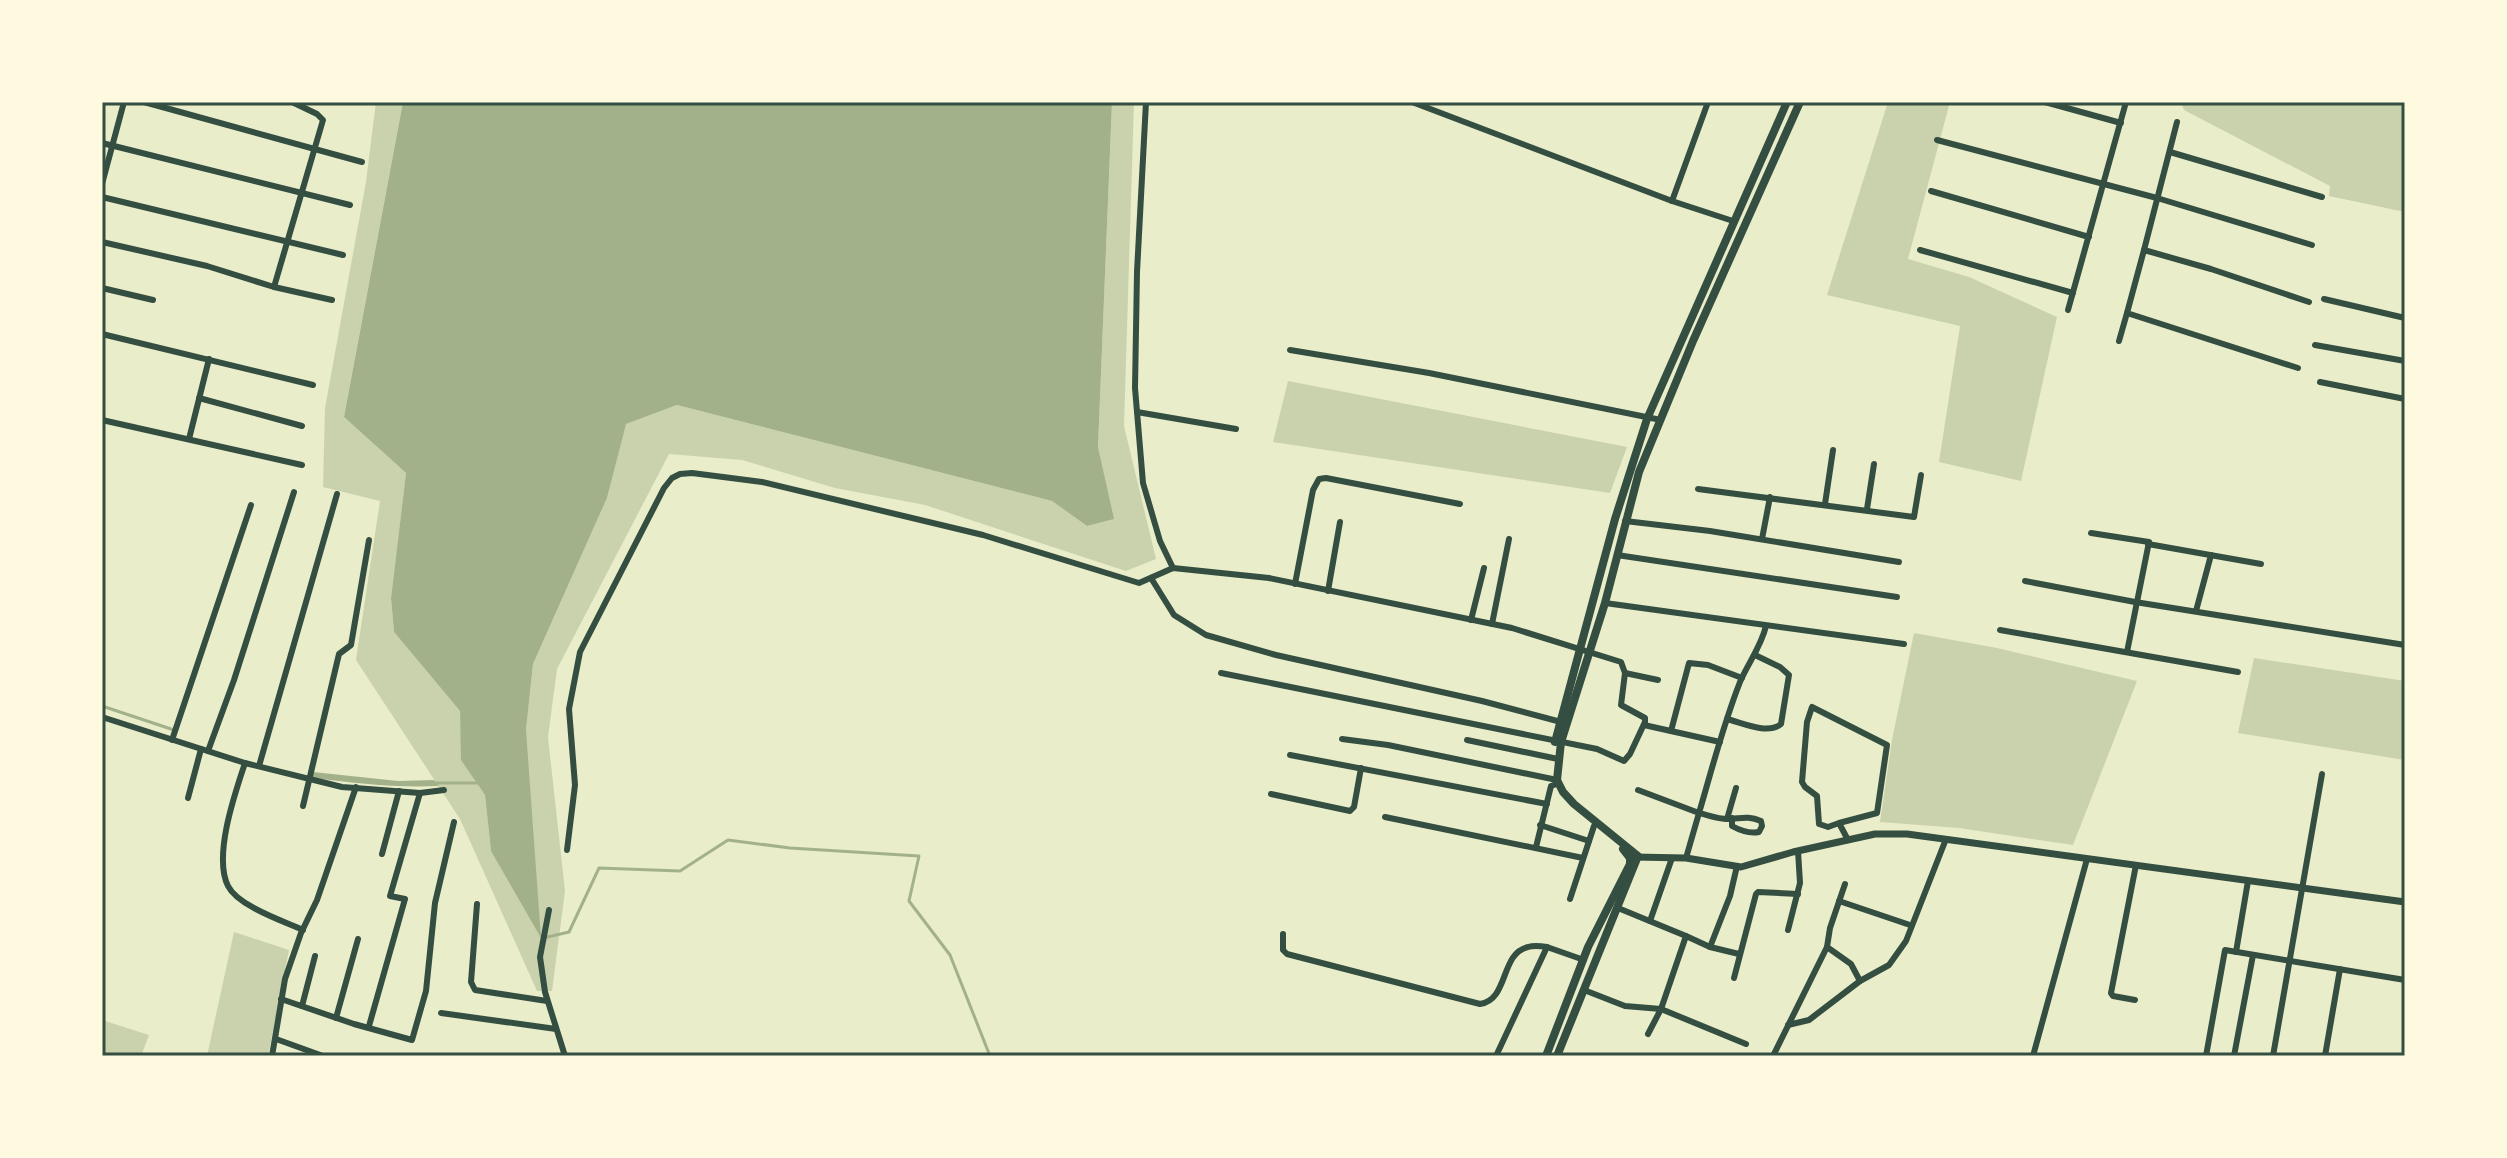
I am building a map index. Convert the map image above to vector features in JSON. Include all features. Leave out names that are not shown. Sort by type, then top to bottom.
[{"type":"main road","points":[[1585,651],[1615,519],[1647,419],[1787,102]]},
{"type":"main road","points":[[1634,857],[1565,800],[1556,782],[1562,722],[1585,651],[1605,603],[1639,472],[1693,341],[1800,102]]},
{"type":"main road","points":[[1556,782],[1574,804],[1634,857]]},
{"type":"main road","points":[[1557,1056],[1618,908],[1634,857]]},
{"type":"main road","points":[[1546,1056],[1594,933],[1634,857]]},
{"type":"main road","points":[[1594,933],[1605,937]]},
{"type":"street","points":[[102,184],[124,102]]},
{"type":"street","points":[[144,102],[362,162]]},
{"type":"street","points":[[274,287],[323,120],[292,102]]},
{"type":"street","points":[[1146,102],[1137,272],[1137,412],[1143,483],[1160,541],[1173,568]]},
{"type":"street","points":[[1412,102],[1672,201],[1733,221]]},
{"type":"street","points":[[1672,201],[1708,102]]},
{"type":"street","points":[[2045,102],[2121,123]]},
{"type":"street","points":[[2068,310],[2126,102]]},
{"type":"street","points":[[2119,341],[2177,122]]},
{"type":"street","points":[[1937,140],[2157,198],[2312,245]]},
{"type":"street","points":[[102,143],[350,205]]},
{"type":"street","points":[[2170,152],[2322,197]]},
{"type":"street","points":[[1931,191],[2089,237]]},
{"type":"street","points":[[102,197],[343,255]]},
{"type":"street","points":[[102,242],[207,266],[274,287],[332,300]]},
{"type":"street","points":[[1920,250],[2073,293]]},
{"type":"street","points":[[2144,250],[2309,302]]},
{"type":"street","points":[[102,288],[153,300]]},
{"type":"street","points":[[2324,299],[2405,318]]},
{"type":"street","points":[[2127,313],[2298,368]]},
{"type":"street","points":[[102,334],[313,385]]},
{"type":"street","points":[[2315,345],[2405,361]]},
{"type":"street","points":[[1290,350],[1429,373],[1661,420]]},
{"type":"street","points":[[189,439],[209,359]]},
{"type":"street","points":[[2320,382],[2405,399]]},
{"type":"street","points":[[199,398],[302,426]]},
{"type":"street","points":[[1137,412],[1236,429]]},
{"type":"street","points":[[102,420],[302,465]]},
{"type":"street","points":[[1825,504],[1833,450]]},
{"type":"street","points":[[1867,509],[1874,464]]},
{"type":"street","points":[[567,850],[575,785],[569,709],[580,652],[664,488],[680,474],[762,482],[983,535],[1139,583],[1173,568],[1269,578],[1492,624],[1621,662],[1625,673],[1621,705],[1645,718],[1624,761],[1597,749],[1221,673]]},
{"type":"street","points":[[1698,489],[1914,517],[1921,475]]},
{"type":"street","points":[[1295,584],[1313,490],[1319,479],[1460,504]]},
{"type":"street","points":[[188,798],[204,750],[234,680],[294,492]]},
{"type":"street","points":[[259,766],[337,494]]},
{"type":"street","points":[[1762,539],[1770,497]]},
{"type":"street","points":[[172,740],[251,505]]},
{"type":"street","points":[[1625,521],[1762,539],[1899,562]]},
{"type":"street","points":[[1328,591],[1340,522]]},
{"type":"street","points":[[2091,533],[2261,564]]},
{"type":"street","points":[[1492,624],[1509,539]]},
{"type":"street","points":[[303,806],[339,654],[351,645],[369,540]]},
{"type":"street","points":[[2127,652],[2148,544]]},
{"type":"street","points":[[1617,555],[1897,597]]},
{"type":"street","points":[[2196,611],[2211,555]]},
{"type":"street","points":[[1471,620],[1484,568]]},
{"type":"street","points":[[1151,578],[1174,615],[1187,626],[1206,635],[1276,655],[1468,697],[1562,722]]},
{"type":"street","points":[[2025,581],[2135,602],[2405,645]]},
{"type":"street","points":[[1605,603],[1904,644]]},
{"type":"street","points":[[1686,858],[1727,719],[1766,626]]},
{"type":"street","points":[[2000,630],[2238,672]]},
{"type":"street","points":[[1727,719],[1774,729],[1781,724],[1789,675],[1755,655]]},
{"type":"street","points":[[1671,731],[1689,663],[1708,665],[1742,678]]},
{"type":"street","points":[[1625,673],[1658,680]]},
{"type":"street","points":[[1812,707],[1887,745],[1877,813],[1839,823],[1828,827],[1819,824],[1817,796],[1802,782],[1807,722],[1812,707]]},
{"type":"street","points":[[102,717],[245,763],[308,779],[420,793],[444,790]]},
{"type":"street","points":[[1644,725],[1720,742]]},
{"type":"street","points":[[1342,739],[1388,745],[1556,782]]},
{"type":"street","points":[[1467,740],[1556,759]]},
{"type":"street","points":[[1290,755],[1547,804]]},
{"type":"street","points":[[245,763],[230,809],[224,868],[228,887],[252,907],[303,930]]},
{"type":"street","points":[[1271,794],[1350,811],[1354,807],[1361,768]]},
{"type":"street","points":[[2273,1056],[2322,774]]},
{"type":"street","points":[[1536,847],[1551,786],[1556,782]]},
{"type":"street","points":[[272,1056],[285,979],[317,900],[356,787]]},
{"type":"street","points":[[1638,790],[1699,813],[1729,818],[1752,817],[1761,821],[1759,832],[1741,831],[1732,826],[1729,818],[1736,788]]},
{"type":"street","points":[[382,854],[399,791]]},
{"type":"street","points":[[369,1026],[405,899],[390,896],[420,793]]},
{"type":"street","points":[[1385,817],[1583,858]]},
{"type":"street","points":[[281,999],[412,1040],[426,991],[435,903],[454,822]]},
{"type":"street","points":[[1839,823],[1848,840]]},
{"type":"street","points":[[1540,825],[1589,841]]},
{"type":"street","points":[[1570,899],[1594,826]]},
{"type":"street","points":[[1634,857],[1686,858],[1737,866],[1875,834],[1907,834],[2405,902]]},
{"type":"street","points":[[1788,1025],[1809,1020],[1860,981],[1889,965],[1906,941],[1946,839]]},
{"type":"street","points":[[1788,930],[1798,894],[1801,870],[1798,851]]},
{"type":"street","points":[[1650,921],[1672,858]]},
{"type":"street","points":[[2033,1056],[2087,859]]},
{"type":"street","points":[[2135,1000],[2111,993],[2136,865]]},
{"type":"street","points":[[1710,947],[1730,896],[1737,866]]},
{"type":"street","points":[[2236,952],[2248,881]]},
{"type":"street","points":[[1773,1056],[1827,947],[1845,884]]},
{"type":"street","points":[[1734,978],[1756,894],[1798,894]]},
{"type":"street","points":[[1839,901],[1910,925]]},
{"type":"street","points":[[477,904],[471,982],[475,990],[547,1001]]},
{"type":"street","points":[[1618,908],[1710,947],[1739,954]]},
{"type":"street","points":[[549,910],[540,957],[547,1001],[565,1056]]},
{"type":"street","points":[[1283,934],[1283,950],[1287,954],[1480,1004],[1488,1003],[1495,996],[1512,959],[1529,946],[1547,947],[1584,960]]},
{"type":"street","points":[[1648,1034],[1661,1009],[1686,936]]},
{"type":"street","points":[[336,1018],[358,939]]},
{"type":"street","points":[[1496,1056],[1547,947]]},
{"type":"street","points":[[1827,947],[1851,964],[1860,981]]},
{"type":"street","points":[[2206,1056],[2225,950],[2405,980]]},
{"type":"street","points":[[2234,1056],[2253,955]]},
{"type":"street","points":[[302,1006],[315,956]]},
{"type":"street","points":[[2325,1056],[2340,969]]},
{"type":"street","points":[[1584,990],[1625,1006],[1661,1009],[1746,1044]]},
{"type":"street","points":[[441,1013],[556,1029]]},
{"type":"street","points":[[276,1039],[323,1056]]},
{"type":"shaded area","points":[[376,102],[403,102],[344,417],[406,473],[391,598],[394,632],[460,711],[462,760],[485,795],[491,851],[526,730],[533,664],[607,498],[625,424],[677,405],[1052,501],[1087,526],[1113,519],[1098,447],[1112,102],[1134,102],[1124,426],[1156,559],[1126,571],[925,505],[835,488],[742,460],[669,454],[557,669],[548,737],[565,891],[552,991],[537,991],[460,819],[356,660],[380,501],[323,487],[325,408],[366,182]]},
{"type":"shaded area","points":[[403,102],[1112,102],[1098,447],[1114,519],[1087,526],[1052,501],[677,405],[626,424],[607,498],[533,664],[526,730],[541,938],[491,851],[485,795],[461,760],[460,711],[394,632],[391,598],[406,473],[344,417]]},
{"type":"shaded area","points":[[1888,102],[1950,102],[1908,259],[1969,277],[2057,317],[2021,481],[1939,462],[1960,326],[1827,295]]},
{"type":"shaded area","points":[[2181,102],[2405,102],[2405,212],[2329,196],[2330,186],[2184,110]]},
{"type":"shaded area","points":[[1288,381],[1627,447],[1610,493],[1273,442]]},
{"type":"shaded area","points":[[1914,633],[1997,648],[2137,681],[2073,845],[1959,828],[1880,822],[1892,740]]},
{"type":"shaded area","points":[[2254,658],[2405,681],[2405,760],[2238,733]]},
{"type":"shaded area","points":[[313,772],[398,781],[434,780],[439,786],[344,782],[312,778]]},
{"type":"shaded area","points":[[234,932],[289,950],[268,1056],[207,1056]]},
{"type":"shaded area","points":[[102,1020],[149,1035],[141,1056],[102,1056]]},
{"type":"waterway","points":[[102,706],[174,730]]},
{"type":"waterway","points":[[434,783],[479,783]]},
{"type":"waterway","points":[[543,938],[569,932],[599,868],[680,871],[728,840],[790,848],[919,856],[909,901],[950,955],[990,1056]]}]
